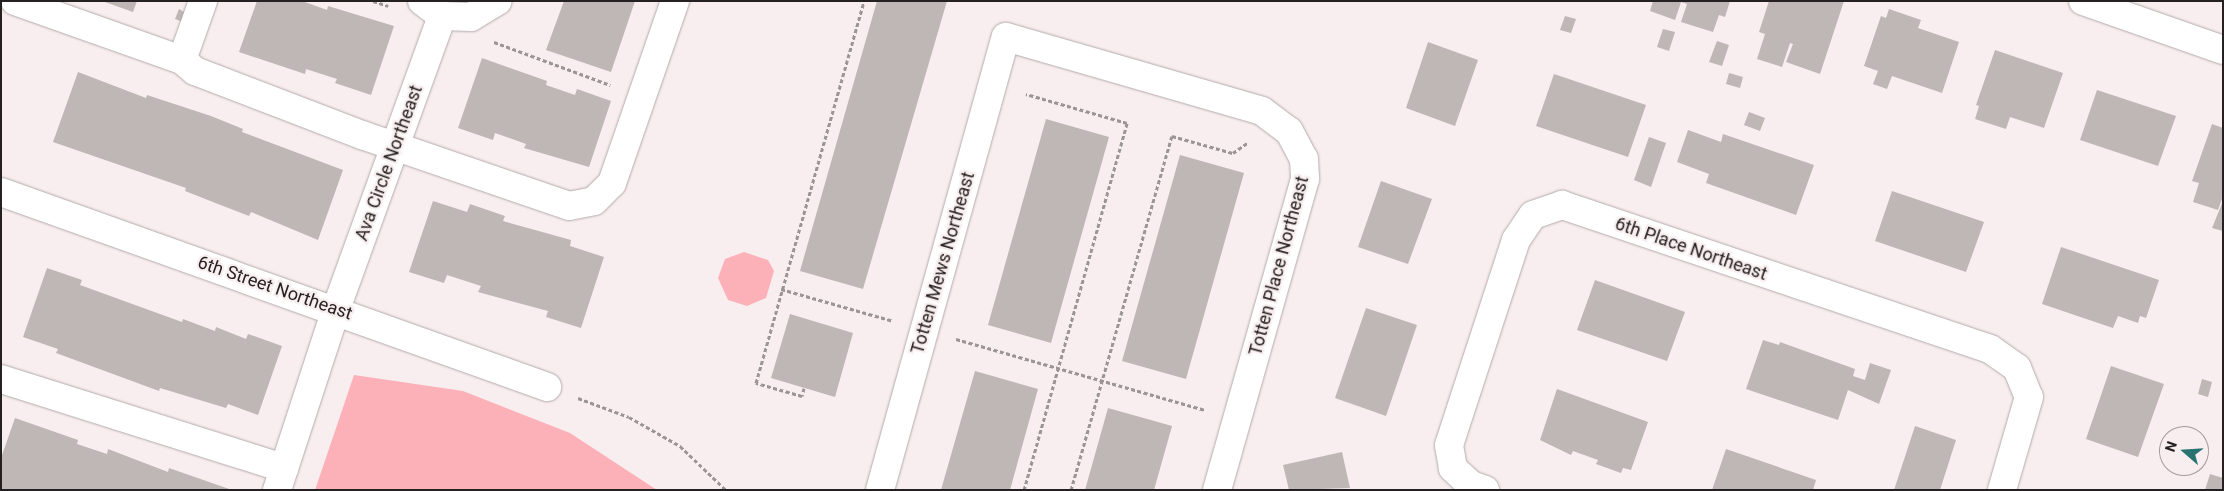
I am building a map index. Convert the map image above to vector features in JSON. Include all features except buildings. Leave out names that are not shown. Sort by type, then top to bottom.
[{"type":"street","points":[[16,1],[182,60],[195,71],[395,147],[569,206],[594,201],[612,183],[675,1]]},
{"type":"street","points":[[182,60],[203,1]]},
{"type":"street","name":"Ava Circle Northeast","points":[[280,479],[336,309],[395,147],[432,9],[471,17],[498,1]]},
{"type":"street","points":[[2082,1],[2223,50]]},
{"type":"street","name":"Totten Mews Northeast","points":[[880,490],[1006,37]]},
{"type":"street","name":"Totten Place Northeast","points":[[1006,37],[1262,112],[1289,131],[1304,159],[1305,180],[1217,490]]},
{"type":"street","name":"6th Street Northeast","points":[[1,192],[336,309],[547,387]]},
{"type":"street","name":"6th Place Northeast","points":[[1485,490],[1471,485],[1453,468],[1449,445],[1516,240],[1533,215],[1562,205],[1990,349],[2017,368],[2028,397],[2002,490]]},
{"type":"street","points":[[1,379],[280,479]]},
{"type":"path","points":[[373,1],[388,6]]},
{"type":"path","points":[[804,388],[802,396],[756,383],[781,289],[864,1]]},
{"type":"path","points":[[489,40],[642,97]]},
{"type":"path","points":[[993,85],[1127,122],[1024,490]]},
{"type":"path","points":[[1071,490],[1172,136],[1233,153],[1247,145],[1250,139]]},
{"type":"path","points":[[781,289],[1237,419]]},
{"type":"path","points":[[547,387],[629,417],[680,446],[726,490]]},
{"type":"shaded area","points":[[744,252],[768,260],[774,271],[766,298],[747,306],[728,300],[718,278],[725,259]]},
{"type":"shaded area","points":[[354,375],[463,391],[570,433],[657,490],[315,490]]}]
